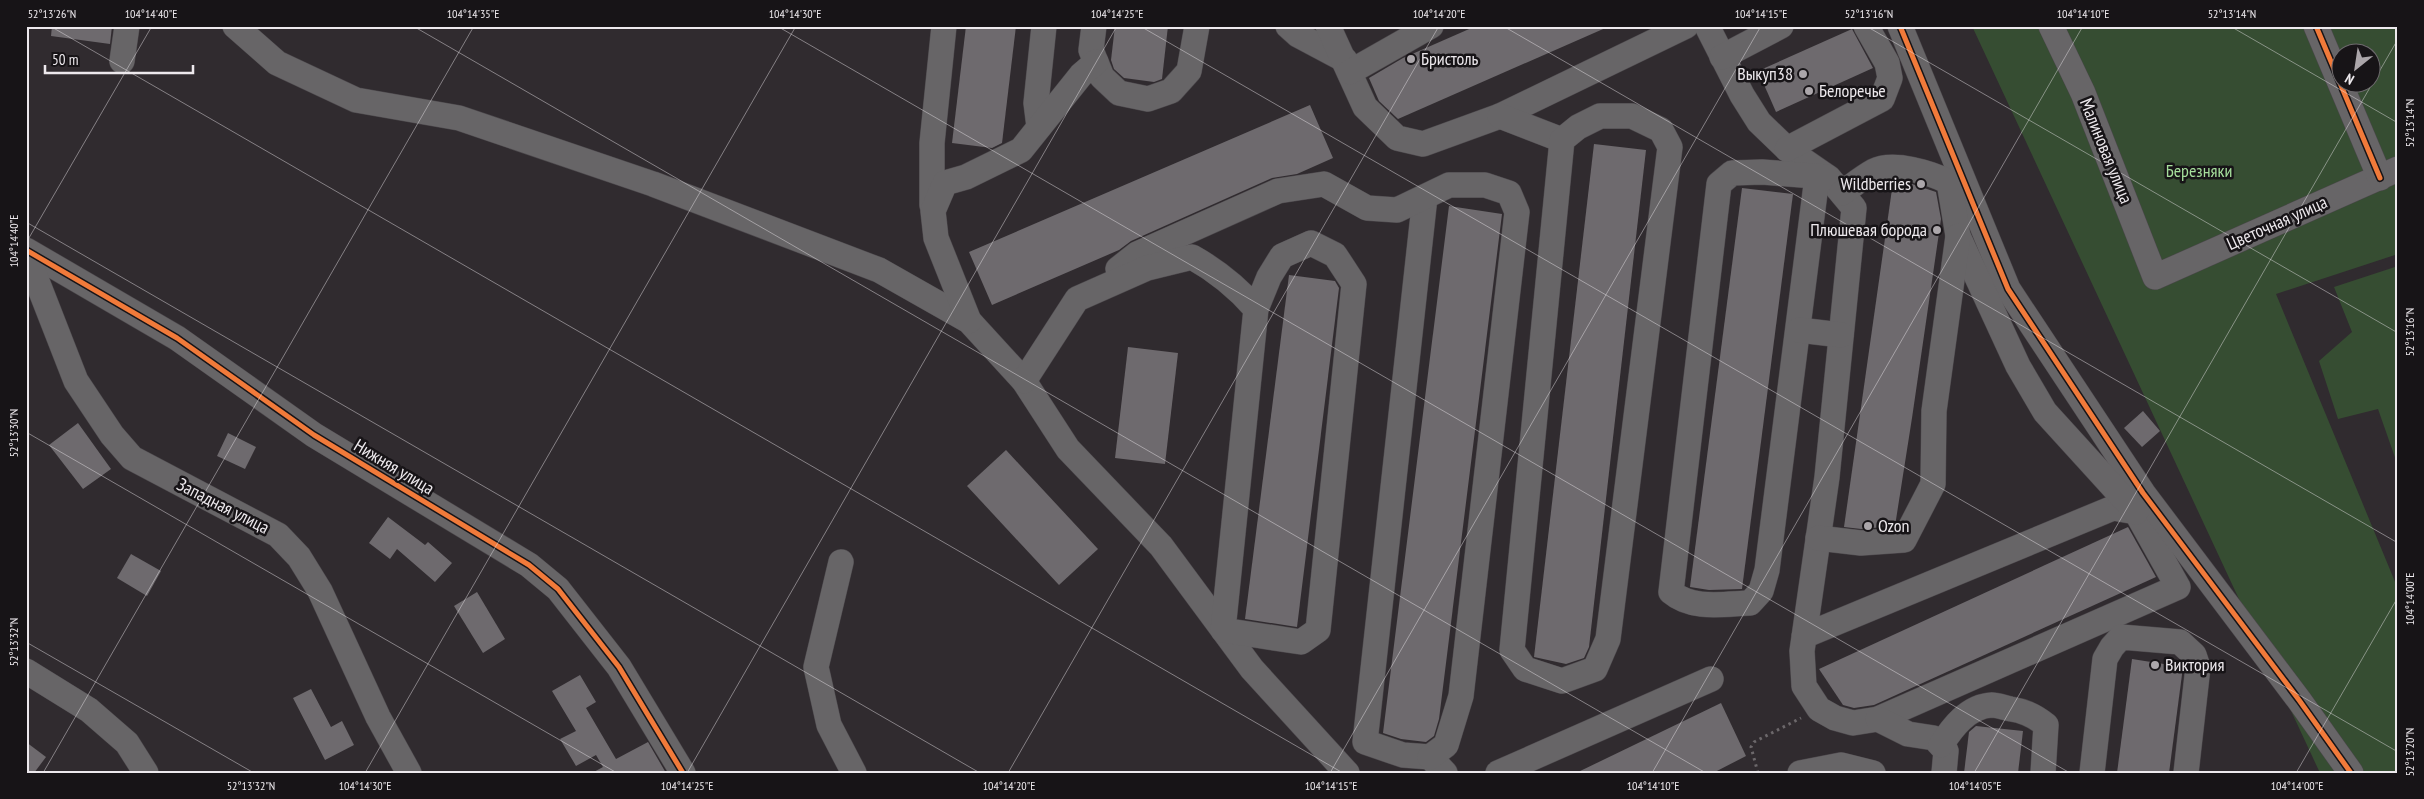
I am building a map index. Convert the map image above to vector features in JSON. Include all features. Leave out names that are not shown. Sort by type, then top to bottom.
[{"type":"street","points":[[122,61],[127,26]]},
{"type":"street","points":[[235,26],[276,63],[356,100],[460,118],[644,181],[879,270],[970,321],[1024,381],[1068,449],[1161,546],[1252,669],[1347,773]]},
{"type":"street","points":[[944,26],[932,143],[933,211],[936,238],[970,321]]},
{"type":"street","points":[[1039,127],[1036,103],[1044,26]]},
{"type":"street","points":[[1094,26],[1091,50],[1102,77],[1119,93],[1148,99],[1171,90],[1189,71],[1197,26]]},
{"type":"street","points":[[1288,26],[1298,35],[1347,66]]},
{"type":"street","points":[[1328,26],[1365,107],[1397,138],[1423,144],[1500,116],[1686,26]]},
{"type":"street","points":[[1347,66],[1431,26]]},
{"type":"street","points":[[1707,26],[1742,95],[1759,122],[1787,149],[1829,183],[1854,208],[1827,477],[1802,651],[1804,686],[1820,709],[1835,718],[1853,723],[1878,719],[2113,628],[2178,587],[2136,512],[2045,412],[2018,366],[1958,236],[1949,182],[1930,172],[1904,168],[1876,170],[1829,183],[1762,172],[1732,172],[1719,184],[1672,592],[1682,601],[1708,604],[1750,603],[1761,592],[1767,570],[1799,330],[1829,183]]},
{"type":"street","points":[[1722,57],[1781,26]]},
{"type":"street","points":[[1787,149],[1882,98],[1890,78],[1887,63],[1866,26]]},
{"type":"street","points":[[1900,26],[2008,288],[2143,493],[2299,700],[2351,773]]},
{"type":"street","name":"Малиновая улица","points":[[2051,26],[2083,93],[2156,277]]},
{"type":"street","points":[[2316,26],[2389,174]]},
{"type":"street","points":[[933,211],[945,183],[966,177],[1022,150],[1081,75],[1096,62]]},
{"type":"street","points":[[1500,116],[1562,140]]},
{"type":"street","points":[[1600,116],[1632,116],[1661,130],[1670,147],[1608,639],[1595,669],[1562,681],[1524,669],[1512,650],[1562,140],[1578,127],[1600,116]]},
{"type":"street","name":"Цветочная улица","points":[[2156,277],[2389,174]]},
{"type":"street","points":[[1024,381],[1077,299],[1137,254],[1278,191],[1324,184],[1367,208],[1397,210],[1449,185],[1485,185],[1509,193],[1517,212],[1461,696],[1438,765],[1365,742],[1426,197]]},
{"type":"street","points":[[1818,538],[1861,543],[1904,540],[1933,484],[1934,411],[1958,236]]},
{"type":"street","points":[[1311,243],[1335,255],[1354,284],[1318,630],[1301,642],[1223,630],[1256,308],[1269,277],[1282,256],[1311,243]]},
{"type":"street","name":"Западная улица","points":[[26,252],[76,382],[132,458],[278,535],[299,557],[320,590],[378,718],[409,773]]},
{"type":"street","name":"Нижняя улица","points":[[26,252],[177,338],[314,435],[529,565],[558,589],[620,667],[683,773]]},
{"type":"street","points":[[1077,299],[1147,268],[1192,256],[1212,268],[1239,289],[1256,308]]},
{"type":"street","points":[[1799,330],[1841,335]]},
{"type":"street","points":[[1804,636],[2113,508],[2136,512]]},
{"type":"street","points":[[841,562],[816,667],[829,725],[854,773]]},
{"type":"street","points":[[2092,773],[2106,660],[2112,647],[2113,628]]},
{"type":"street","points":[[2113,628],[2180,642],[2194,655],[2198,667],[2186,773]]},
{"type":"street","points":[[26,671],[89,710],[128,743],[146,773]]},
{"type":"street","points":[[1498,773],[1711,679]]},
{"type":"street","points":[[1941,745],[1951,730],[1968,714],[1991,705],[2033,714],[2046,725],[2043,773]]},
{"type":"street","points":[[1878,719],[1908,734],[1934,738],[1946,751],[1944,773]]},
{"type":"street","points":[[1800,773],[1841,765],[1873,773]]},
{"type":"path","points":[[1758,773],[1751,747],[1754,742],[1820,709]]},
{"type":"green space","name":"Березняки","points":[[1972,26],[2398,26],[2398,254],[2276,294],[2398,589],[2398,773],[2320,773]]},
{"type":"green space","points":[[2398,266],[2398,466],[2378,409],[2338,419],[2319,361],[2352,332],[2334,287]]},
{"type":"building","points":[[52,26],[112,26],[110,44],[51,36]]},
{"type":"building","points":[[966,26],[1016,26],[1002,143],[992,148],[952,143]]},
{"type":"building","points":[[1115,26],[1168,26],[1162,79],[1154,82],[1124,78],[1114,69],[1111,60]]},
{"type":"building","points":[[1476,26],[1610,26],[1398,119],[1379,101],[1369,78],[1403,58]]},
{"type":"building","points":[[1852,29],[1873,68],[1776,112],[1758,71]]},
{"type":"building","points":[[1310,105],[1333,158],[1297,174],[1272,178],[1131,241],[1119,250],[992,305],[969,252]]},
{"type":"building","points":[[1594,144],[1646,150],[1589,647],[1584,658],[1566,664],[1534,657]]},
{"type":"building","points":[[1893,182],[1909,183],[1936,192],[1941,219],[1895,526],[1861,529],[1844,527]]},
{"type":"building","points":[[1742,188],[1793,194],[1742,589],[1709,590],[1690,587]]},
{"type":"building","points":[[1449,206],[1502,214],[1439,719],[1434,736],[1426,742],[1401,739],[1383,733]]},
{"type":"building","points":[[1289,275],[1335,281],[1339,288],[1297,627],[1245,619]]},
{"type":"building","points":[[1128,347],[1178,353],[1165,464],[1115,458]]},
{"type":"building","points":[[2143,411],[2160,431],[2142,447],[2124,428]]},
{"type":"building","points":[[78,423],[111,469],[83,489],[49,445]]},
{"type":"building","points":[[228,433],[256,447],[245,469],[217,456]]},
{"type":"building","points":[[1006,450],[1098,549],[1059,585],[967,486]]},
{"type":"building","points":[[388,517],[425,545],[428,542],[452,563],[435,582],[397,549],[390,559],[369,543]]},
{"type":"building","points":[[2128,527],[2156,577],[1874,705],[1854,708],[1843,705],[1819,669]]},
{"type":"building","points":[[131,554],[161,571],[147,596],[117,578]]},
{"type":"building","points":[[477,592],[505,639],[483,653],[454,606]]},
{"type":"building","points":[[2132,659],[2183,667],[2169,773],[2117,773]]},
{"type":"building","points":[[580,675],[596,702],[586,708],[616,759],[648,742],[666,773],[592,773],[603,767],[596,755],[576,766],[560,739],[576,731],[552,691]]},
{"type":"building","points":[[311,689],[331,727],[342,721],[354,745],[325,760],[293,698]]},
{"type":"building","points":[[1721,703],[1746,756],[1713,773],[1576,773]]},
{"type":"building","points":[[1976,726],[2023,731],[2018,773],[1964,773],[1969,732]]},
{"type":"building","points":[[26,742],[46,757],[34,773],[26,773]]},
{"type":"cycle path","points":[[1900,26],[2008,289],[2143,493],[2299,700],[2351,773]]},
{"type":"cycle path","points":[[2316,26],[2380,178]]},
{"type":"cycle path","points":[[26,250],[177,338],[314,435],[529,565],[558,589],[619,667],[683,773]]},
{"type":"place","name":"Бристоль","points":[[1411,59]]},
{"type":"place","name":"Выкуп38","points":[[1803,74]]},
{"type":"place","name":"Белоречье","points":[[1809,91]]},
{"type":"place","name":"Wildberries","points":[[1921,184]]},
{"type":"place","name":"Плюшевая борода","points":[[1937,230]]},
{"type":"place","name":"Ozon","points":[[1868,526]]},
{"type":"place","name":"Виктория","points":[[2155,665]]}]
